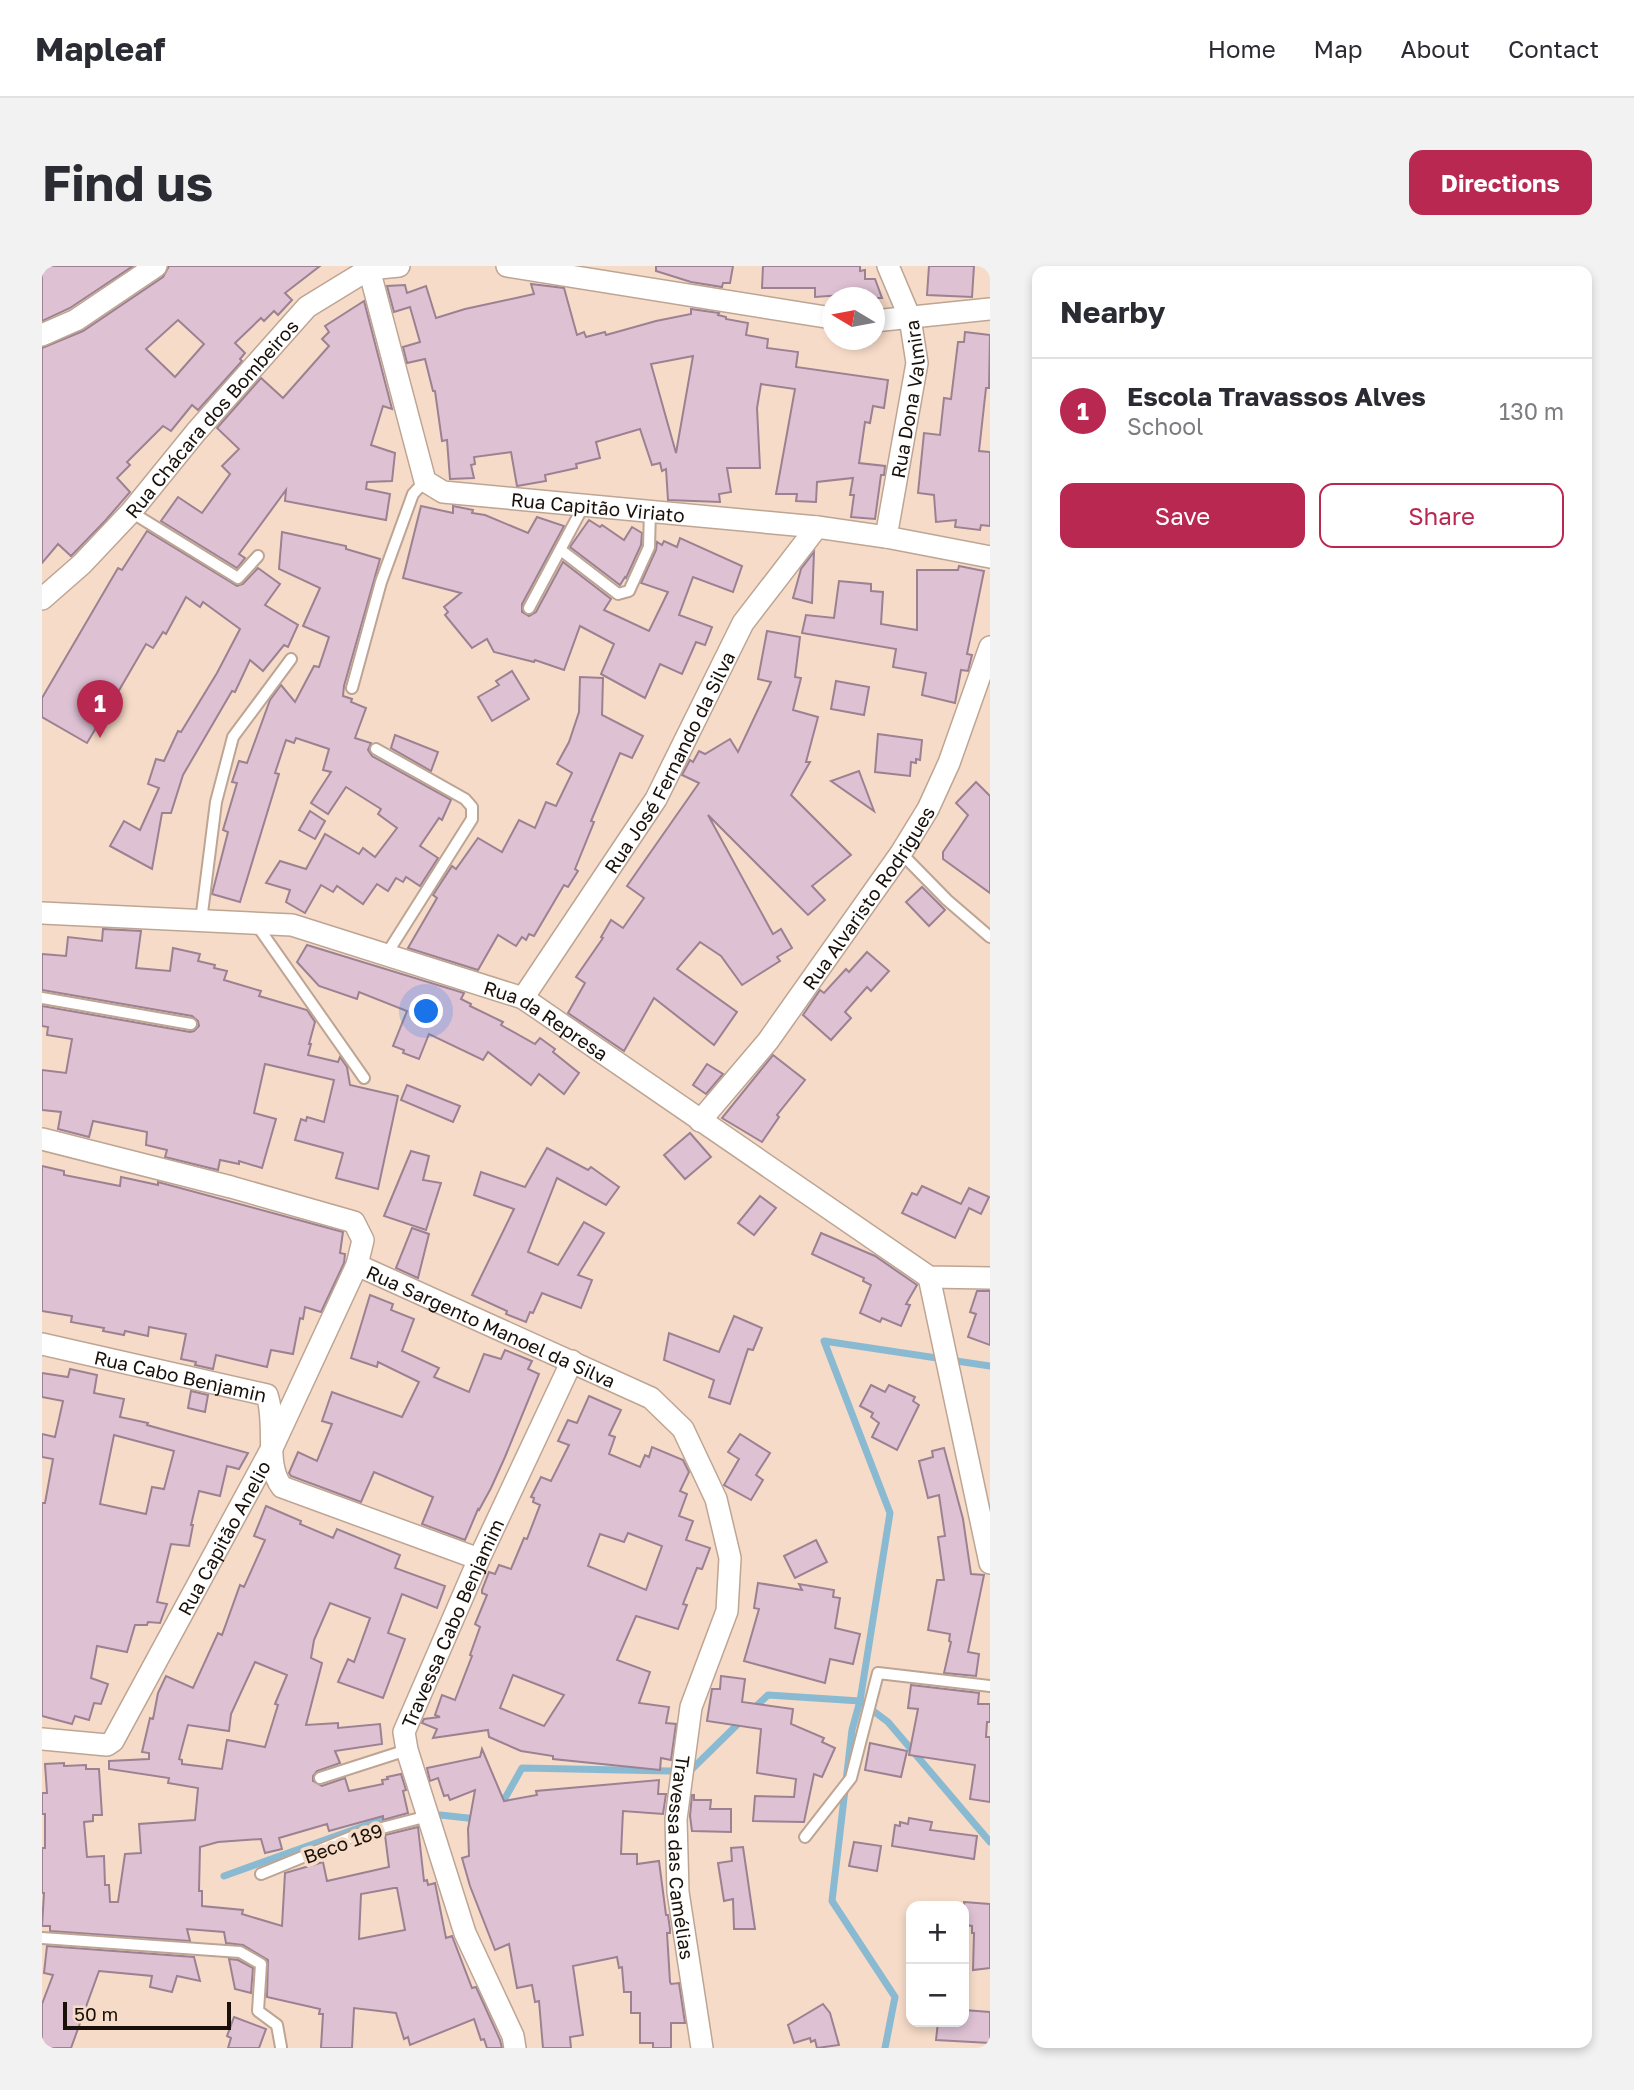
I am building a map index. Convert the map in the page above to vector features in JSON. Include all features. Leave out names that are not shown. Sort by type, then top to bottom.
[{"type":"street","points":[[42,335],[76,320],[156,266]]},
{"type":"street","name":"Rua Chácara dos Bombeiros","points":[[42,599],[82,564],[131,512],[196,432],[307,307],[369,269],[400,266]]},
{"type":"street","points":[[508,266],[822,316]]},
{"type":"street","name":"Rua Dona Valmira","points":[[886,537],[917,363],[910,318],[888,266]]},
{"type":"street","points":[[369,269],[425,481]]},
{"type":"street","points":[[885,320],[990,309]]},
{"type":"street","name":"Rua Capitão Viriato","points":[[425,481],[443,492],[817,527],[990,557]]},
{"type":"street","name":"Rua José Fernando da Silva","points":[[523,998],[656,799],[743,622],[817,527]]},
{"type":"street","name":"Rua Alvaristo Rodrigues","points":[[699,1121],[768,1041],[901,853],[928,809],[949,763],[990,647]]},
{"type":"street","name":"Rua da Represa","points":[[42,913],[292,925],[523,998],[929,1277]]},
{"type":"street","name":"Rua Sargento Manoel da Silva","points":[[42,1139],[231,1186],[354,1222],[363,1240],[357,1265],[651,1398],[683,1429]]},
{"type":"street","name":"Rua Capitão Anelio","points":[[42,1739],[107,1745],[113,1741],[273,1446],[357,1265]]},
{"type":"street","points":[[990,1278],[929,1277],[990,1563]]},
{"type":"street","name":"Rua Cabo Benjamin","points":[[42,1344],[267,1395],[271,1407],[274,1477],[282,1487],[479,1559]]},
{"type":"street","name":"Travessa Cabo Benjamim","points":[[516,2048],[513,2036],[464,1933],[404,1732],[479,1559],[572,1361]]},
{"type":"street","name":"Travessa das Camélias","points":[[683,1429],[716,1499],[730,1558],[727,1611],[691,1707],[676,1819],[678,1892],[702,2048]]},
{"type":"lane","points":[[352,688],[381,582],[413,494],[425,481]]},
{"type":"lane","points":[[529,608],[562,551],[584,505]]},
{"type":"lane","points":[[131,512],[238,578],[258,556]]},
{"type":"lane","points":[[562,551],[618,594],[629,591],[649,547],[650,512]]},
{"type":"lane","points":[[201,921],[216,802],[233,737],[291,659]]},
{"type":"lane","points":[[376,749],[465,799],[472,807],[472,819],[386,956]]},
{"type":"lane","points":[[901,853],[947,901],[990,937]]},
{"type":"lane","points":[[256,924],[364,1078]]},
{"type":"lane","points":[[42,998],[191,1024]]},
{"type":"lane","points":[[805,1837],[851,1778],[878,1672],[990,1686]]},
{"type":"lane","points":[[320,1778],[407,1749]]},
{"type":"lane","name":"Beco 189","points":[[261,1874],[359,1834],[428,1816]]},
{"type":"lane","points":[[42,1938],[240,1952],[261,1964],[258,2011],[276,2025],[281,2047]]},
{"type":"building","points":[[42,266],[133,266],[70,308],[42,321]]},
{"type":"building","points":[[169,266],[320,266],[285,293],[292,300],[278,315],[274,311],[264,321],[261,318],[235,343],[245,353],[240,359],[242,361],[198,410],[192,405],[171,431],[163,426],[127,462],[130,465],[117,478],[130,492],[105,521],[71,556],[58,544],[42,563],[42,348],[83,331],[163,277]],"holes":[[[178,320],[204,344],[175,377],[146,349]]]},
{"type":"building","points":[[656,266],[733,266],[730,283],[723,283],[722,287],[691,282],[656,271]]},
{"type":"building","points":[[763,266],[860,266],[860,271],[865,270],[865,279],[875,279],[878,287],[822,287],[822,296],[815,297],[815,288],[762,288]]},
{"type":"building","points":[[929,266],[974,266],[972,297],[927,295]]},
{"type":"building","points":[[531,284],[564,288],[577,335],[584,332],[586,337],[605,332],[606,335],[691,314],[691,309],[719,313],[718,315],[726,319],[748,323],[746,335],[768,339],[767,348],[798,352],[796,367],[888,380],[884,408],[873,406],[870,423],[865,422],[859,463],[885,466],[884,475],[881,475],[875,519],[851,517],[854,495],[850,495],[853,478],[817,482],[816,502],[796,501],[797,494],[776,494],[795,389],[761,384],[757,408],[760,468],[727,468],[731,492],[719,494],[720,502],[668,500],[666,469],[662,471],[660,463],[652,465],[640,429],[596,442],[600,458],[576,464],[577,468],[545,475],[546,481],[517,486],[511,452],[474,457],[475,464],[471,465],[474,478],[450,479],[447,440],[442,441],[435,391],[425,359],[407,363],[403,347],[420,342],[410,307],[394,312],[387,286],[405,285],[407,293],[426,286],[436,318],[534,294]],"holes":[[[693,356],[676,453],[651,364]]]},
{"type":"building","points":[[364,301],[392,409],[383,406],[371,445],[395,453],[392,481],[367,482],[366,489],[390,494],[386,520],[285,501],[286,490],[239,554],[245,558],[237,568],[161,521],[178,497],[202,513],[230,474],[222,466],[239,449],[217,428],[261,378],[283,398],[329,346],[322,339],[329,332],[325,326]]},
{"type":"building","points":[[965,332],[990,335],[989,388],[986,388],[979,451],[990,452],[990,526],[981,525],[980,530],[955,527],[956,520],[936,522],[934,495],[918,493],[924,433],[940,435],[944,398],[951,399],[958,342],[964,342]]},
{"type":"building","points":[[421,506],[453,513],[453,506],[473,510],[472,513],[485,515],[528,533],[537,517],[564,526],[522,604],[522,612],[529,616],[536,612],[563,562],[611,599],[604,610],[649,631],[668,592],[641,583],[657,542],[662,545],[664,541],[677,547],[680,538],[742,566],[733,592],[693,577],[679,615],[712,627],[705,645],[696,642],[682,674],[660,664],[645,698],[601,674],[614,644],[580,626],[564,670],[535,660],[534,662],[494,652],[487,639],[472,648],[445,615],[448,612],[444,607],[461,593],[403,578]]},
{"type":"building","points":[[589,520],[600,527],[602,525],[624,540],[632,527],[642,533],[641,545],[620,585],[570,547]]},
{"type":"building","points":[[147,531],[237,586],[243,584],[258,568],[280,584],[265,605],[298,625],[288,647],[284,645],[263,671],[250,660],[235,692],[232,691],[183,775],[171,813],[162,813],[152,869],[110,846],[124,821],[140,830],[159,788],[148,784],[156,759],[164,761],[178,731],[181,732],[217,673],[240,629],[203,602],[200,607],[186,597],[166,634],[163,632],[153,648],[146,644],[114,699],[121,703],[109,723],[105,726],[99,723],[87,743],[42,717],[42,698],[118,568],[122,570]]},
{"type":"building","points":[[282,532],[346,546],[346,549],[380,559],[344,686],[343,696],[366,708],[355,738],[371,743],[368,750],[372,756],[451,800],[442,820],[439,818],[420,846],[438,858],[420,886],[406,877],[403,882],[396,878],[388,891],[377,884],[363,904],[337,886],[333,892],[321,885],[305,913],[286,902],[290,890],[266,883],[280,861],[306,869],[325,834],[359,854],[363,848],[375,857],[397,828],[378,814],[381,809],[346,787],[328,814],[311,803],[331,772],[323,770],[329,749],[296,738],[294,743],[286,740],[275,773],[279,774],[240,902],[212,894],[228,832],[223,830],[237,783],[232,782],[239,761],[247,763],[270,700],[281,685],[295,702],[314,666],[319,667],[329,637],[303,626],[320,588],[279,569]]},
{"type":"building","points":[[814,552],[812,603],[793,598],[801,569]]},
{"type":"building","points":[[959,566],[984,571],[967,654],[972,655],[968,671],[961,670],[955,703],[922,695],[926,673],[893,667],[896,649],[802,633],[806,615],[834,618],[839,581],[871,584],[871,591],[883,592],[881,624],[917,630],[917,570],[958,570]]},
{"type":"building","points":[[767,631],[800,637],[795,677],[801,678],[793,710],[818,717],[806,762],[810,762],[791,795],[851,855],[812,886],[825,900],[808,915],[708,815],[773,934],[781,929],[792,948],[777,957],[780,961],[742,985],[721,956],[700,942],[677,969],[737,1012],[714,1045],[654,998],[624,1051],[568,1013],[585,983],[576,977],[603,938],[601,937],[611,920],[623,928],[644,898],[627,886],[699,783],[682,775],[690,760],[693,762],[699,751],[705,754],[730,739],[738,752],[771,682],[758,679]]},
{"type":"building","points":[[512,671],[529,699],[492,721],[478,697],[499,685],[496,681]]},
{"type":"building","points":[[580,677],[603,678],[602,715],[643,736],[632,758],[620,753],[591,821],[594,822],[575,869],[578,871],[568,887],[564,885],[534,936],[529,934],[526,940],[522,937],[516,946],[498,935],[478,970],[408,948],[437,898],[433,895],[452,866],[456,869],[478,838],[502,852],[519,820],[535,828],[546,802],[556,806],[572,773],[557,764],[569,742],[579,712]]},
{"type":"building","points":[[836,681],[869,687],[864,715],[831,709]]},
{"type":"building","points":[[878,734],[922,740],[920,760],[911,762],[910,776],[875,772]]},
{"type":"building","points":[[395,735],[438,752],[431,771],[391,748]]},
{"type":"building","points":[[859,771],[874,811],[831,781]]},
{"type":"building","points":[[976,782],[990,796],[990,893],[943,859],[943,852],[968,815],[956,803]]},
{"type":"building","points":[[310,811],[325,821],[315,839],[299,830]]},
{"type":"building","points":[[922,887],[945,910],[929,926],[906,902]]},
{"type":"building","points":[[103,929],[141,931],[136,968],[170,971],[173,948],[200,954],[198,961],[227,971],[224,980],[261,991],[259,996],[307,1010],[315,1022],[308,1055],[338,1062],[340,1057],[347,1067],[350,1085],[398,1096],[378,1189],[336,1178],[343,1153],[295,1140],[301,1119],[306,1121],[307,1117],[324,1122],[334,1080],[265,1064],[254,1113],[276,1119],[262,1168],[239,1161],[239,1164],[220,1160],[218,1170],[165,1157],[167,1150],[146,1145],[147,1132],[93,1121],[89,1137],[58,1129],[61,1112],[42,1110],[42,1070],[66,1073],[72,1039],[47,1035],[48,1027],[42,1026],[42,1006],[190,1032],[199,1026],[192,1016],[42,990],[42,954],[66,956],[68,937],[102,941]]},
{"type":"building","points":[[307,945],[464,993],[461,999],[471,1004],[470,1006],[503,1022],[501,1025],[535,1044],[540,1038],[579,1073],[564,1094],[539,1074],[531,1085],[488,1052],[483,1060],[429,1034],[419,1059],[403,1053],[404,1050],[393,1046],[407,1011],[359,992],[357,999],[319,986],[297,962]]},
{"type":"building","points":[[867,952],[889,971],[871,991],[867,987],[845,1012],[851,1018],[831,1040],[803,1015],[820,990],[824,993],[846,969],[849,972]]},
{"type":"building","points":[[773,1055],[805,1080],[777,1115],[779,1117],[762,1142],[722,1118]]},
{"type":"building","points":[[707,1064],[723,1074],[706,1094],[693,1085]]},
{"type":"building","points":[[407,1085],[460,1106],[453,1122],[401,1100]]},
{"type":"building","points":[[690,1133],[711,1157],[685,1179],[664,1155]]},
{"type":"building","points":[[547,1148],[588,1170],[591,1167],[619,1187],[606,1205],[557,1178],[528,1252],[558,1265],[584,1222],[604,1233],[578,1275],[592,1280],[581,1308],[542,1293],[526,1322],[472,1295],[514,1209],[474,1195],[481,1172],[525,1187]]},
{"type":"building","points":[[411,1151],[429,1156],[423,1180],[441,1183],[426,1230],[384,1216]]},
{"type":"building","points":[[42,1166],[64,1171],[64,1175],[120,1186],[121,1177],[158,1185],[158,1182],[343,1232],[340,1253],[345,1254],[344,1263],[321,1312],[305,1307],[303,1319],[300,1318],[293,1354],[271,1350],[267,1367],[216,1355],[213,1369],[195,1365],[196,1362],[181,1359],[186,1334],[149,1327],[148,1336],[125,1331],[124,1335],[71,1322],[72,1316],[42,1311]]},
{"type":"building","points":[[922,1186],[961,1204],[969,1188],[989,1197],[981,1214],[969,1208],[955,1238],[902,1213],[912,1193],[917,1195]]},
{"type":"building","points":[[760,1196],[776,1208],[754,1235],[738,1223]]},
{"type":"building","points":[[412,1228],[429,1234],[418,1278],[396,1268]]},
{"type":"building","points":[[821,1233],[875,1256],[917,1285],[906,1304],[910,1305],[901,1326],[882,1318],[880,1322],[860,1313],[871,1285],[863,1281],[864,1278],[812,1254]]},
{"type":"building","points":[[977,1291],[990,1291],[990,1345],[968,1337],[976,1314],[970,1312]]},
{"type":"building","points":[[370,1295],[393,1304],[391,1310],[414,1319],[402,1351],[439,1368],[434,1377],[469,1392],[484,1354],[501,1359],[505,1350],[532,1361],[528,1369],[539,1374],[505,1457],[465,1540],[422,1524],[433,1497],[374,1472],[361,1502],[289,1473],[298,1452],[317,1461],[332,1424],[322,1421],[332,1392],[402,1417],[419,1382],[378,1362],[377,1367],[351,1358]]},
{"type":"building","points":[[734,1316],[762,1328],[753,1350],[748,1349],[730,1404],[709,1397],[714,1380],[664,1360],[669,1333],[719,1352]]},
{"type":"building","points":[[70,1369],[97,1375],[94,1393],[124,1399],[120,1417],[248,1453],[239,1469],[227,1466],[220,1496],[199,1491],[189,1546],[171,1544],[157,1602],[167,1604],[160,1623],[135,1625],[127,1652],[97,1646],[91,1678],[108,1684],[101,1704],[94,1703],[89,1720],[75,1716],[72,1724],[42,1716],[42,1503],[45,1503],[53,1459],[42,1457],[42,1434],[55,1437],[63,1401],[42,1397],[42,1373],[68,1377]],"holes":[[[114,1435],[174,1451],[164,1489],[152,1487],[146,1514],[100,1504]]]},
{"type":"building","points":[[871,1385],[885,1392],[889,1385],[915,1397],[913,1401],[919,1405],[897,1450],[872,1437],[879,1423],[871,1417],[873,1413],[860,1406]]},
{"type":"building","points":[[191,1391],[208,1395],[205,1412],[188,1408]]},
{"type":"building","points":[[589,1396],[621,1410],[609,1435],[615,1437],[609,1454],[640,1467],[645,1455],[649,1457],[652,1447],[683,1460],[689,1472],[680,1491],[687,1494],[679,1516],[693,1521],[686,1540],[710,1548],[702,1569],[697,1568],[683,1604],[687,1605],[678,1629],[636,1616],[617,1660],[650,1672],[639,1703],[669,1707],[666,1723],[676,1724],[671,1760],[661,1758],[660,1770],[553,1759],[553,1756],[521,1751],[489,1737],[488,1730],[433,1738],[437,1729],[422,1723],[424,1719],[440,1717],[435,1715],[442,1695],[455,1700],[480,1627],[475,1624],[487,1595],[482,1593],[482,1590],[489,1572],[495,1574],[499,1565],[511,1569],[524,1538],[527,1539],[540,1505],[533,1502],[534,1498],[531,1497],[541,1477],[551,1481],[569,1445],[558,1441],[568,1420],[577,1423]],"holes":[[[628,1533],[662,1546],[646,1590],[588,1566],[600,1534],[624,1542]],[[513,1675],[564,1695],[544,1726],[500,1708]]]},
{"type":"building","points":[[740,1434],[770,1453],[756,1475],[763,1480],[751,1500],[724,1485],[739,1459],[728,1452]]},
{"type":"building","points":[[944,1448],[963,1519],[971,1574],[984,1575],[968,1652],[979,1654],[976,1676],[944,1673],[951,1642],[950,1634],[928,1630],[937,1580],[944,1580],[938,1537],[945,1536],[939,1495],[928,1498],[919,1461],[933,1457],[932,1451]]},
{"type":"building","points":[[266,1506],[333,1538],[337,1529],[400,1555],[395,1568],[445,1586],[437,1608],[402,1594],[388,1633],[405,1639],[383,1698],[338,1682],[348,1659],[354,1662],[370,1618],[330,1603],[314,1640],[311,1658],[322,1663],[306,1725],[338,1723],[338,1728],[380,1724],[382,1744],[335,1751],[340,1763],[317,1771],[313,1781],[322,1786],[345,1778],[349,1791],[383,1784],[382,1780],[388,1779],[387,1777],[401,1774],[408,1813],[383,1820],[383,1816],[329,1831],[327,1824],[279,1838],[282,1849],[265,1853],[261,1839],[218,1842],[200,1847],[199,1891],[202,1891],[202,1906],[243,1910],[242,1914],[282,1926],[285,1873],[323,1862],[327,1881],[389,1867],[385,1835],[418,1827],[424,1881],[427,1880],[428,1885],[435,1883],[446,1938],[452,1936],[472,1988],[476,1987],[502,2048],[487,2048],[484,2039],[481,2040],[474,2019],[410,2045],[408,2037],[404,2039],[396,2013],[354,2008],[352,2048],[321,2048],[323,2014],[319,2014],[320,2009],[267,1997],[268,1960],[243,1945],[226,1943],[224,1932],[187,1929],[190,1941],[50,1931],[50,1926],[42,1926],[45,1814],[42,1814],[42,1793],[47,1793],[45,1764],[86,1765],[86,1769],[99,1769],[102,1815],[93,1815],[93,1821],[84,1822],[87,1857],[104,1856],[105,1885],[109,1885],[110,1902],[118,1902],[125,1854],[141,1853],[139,1824],[195,1820],[198,1788],[168,1783],[169,1778],[109,1769],[109,1761],[149,1759],[149,1753],[142,1752],[150,1718],[153,1719],[158,1693],[166,1676],[193,1688],[218,1633],[222,1635],[240,1585],[244,1587],[265,1540],[254,1536]],"holes":[[[255,1662],[287,1675],[275,1704],[278,1705],[265,1747],[227,1740],[222,1769],[182,1764],[179,1759],[188,1725],[229,1731],[231,1714]],[[397,1888],[405,1930],[359,1939],[361,1894]]]},
{"type":"building","points":[[816,1540],[827,1562],[795,1578],[784,1556]]},
{"type":"building","points":[[758,1583],[802,1590],[799,1584],[834,1590],[833,1597],[840,1598],[835,1628],[860,1634],[853,1664],[830,1659],[825,1683],[744,1661],[759,1609],[754,1608]]},
{"type":"building","points":[[721,1676],[745,1679],[742,1702],[793,1709],[791,1724],[824,1738],[822,1742],[835,1748],[822,1777],[814,1774],[804,1822],[753,1821],[755,1796],[794,1797],[796,1779],[757,1773],[761,1729],[707,1721],[712,1689],[720,1689]]},
{"type":"building","points":[[911,1685],[979,1693],[978,1704],[990,1704],[990,1722],[987,1722],[986,1737],[990,1737],[990,1802],[970,1799],[975,1765],[909,1755],[918,1709],[908,1708]]},
{"type":"building","points":[[870,1743],[907,1751],[901,1777],[865,1770]]},
{"type":"building","points":[[482,1749],[504,1801],[537,1795],[536,1791],[659,1780],[658,1794],[666,1794],[663,1814],[623,1811],[621,1854],[637,1854],[637,1864],[659,1861],[670,1929],[670,1933],[667,1933],[670,1982],[679,1983],[685,2023],[671,2023],[671,2048],[653,2048],[653,2043],[640,2043],[640,2013],[631,2013],[631,1992],[624,1992],[622,1967],[619,1968],[617,1957],[573,1966],[583,2035],[570,2037],[571,2048],[543,2048],[539,2001],[535,2002],[532,1985],[517,1988],[509,1944],[495,1950],[462,1858],[469,1856],[468,1829],[475,1790],[450,1800],[448,1795],[444,1796],[438,1778],[430,1781],[427,1768],[480,1757]]},
{"type":"building","points":[[692,1795],[694,1800],[711,1800],[710,1809],[731,1809],[731,1832],[692,1831]]},
{"type":"building","points":[[909,1818],[932,1822],[930,1830],[977,1836],[974,1859],[892,1846],[895,1825],[900,1826],[900,1822],[908,1824]]},
{"type":"building","points":[[854,1842],[881,1846],[877,1871],[849,1866]]},
{"type":"building","points":[[743,1847],[755,1929],[734,1929],[733,1899],[724,1901],[718,1863],[732,1861],[731,1848]]},
{"type":"building","points":[[969,1902],[990,1904],[990,1968],[973,1970],[972,1926],[969,1926]]},
{"type":"building","points":[[47,1946],[194,1957],[200,1981],[177,1976],[172,1992],[150,1987],[152,1976],[99,1971],[71,2048],[42,2048],[42,2004],[53,1975],[44,1973]]},
{"type":"building","points":[[229,1959],[238,1960],[253,1968],[251,1993],[235,1989]]},
{"type":"building","points":[[823,2004],[830,2013],[839,2045],[817,2048],[815,2040],[811,2042],[810,2038],[794,2043],[788,2025]]},
{"type":"building","points":[[969,2010],[990,2012],[990,2043],[936,2040],[937,2027],[969,2027]]},
{"type":"building","points":[[234,2017],[266,2029],[259,2048],[228,2048],[231,2038],[227,2036]]},
{"type":"waterway","points":[[885,2048],[895,1997],[832,1901],[852,1730],[860,1701],[890,1513],[824,1341],[990,1366]]},
{"type":"waterway","points":[[752,1710],[768,1695],[860,1701],[888,1722],[990,1842]]},
{"type":"waterway","points":[[692,1769],[743,1719]]},
{"type":"waterway","points":[[499,1809],[522,1768],[670,1771]]},
{"type":"waterway","points":[[440,1815],[477,1819]]},
{"type":"waterway","points":[[224,1876],[392,1816]]},
{"type":"place","name":"Escola Travassos Alves","points":[[100,738]]}]
